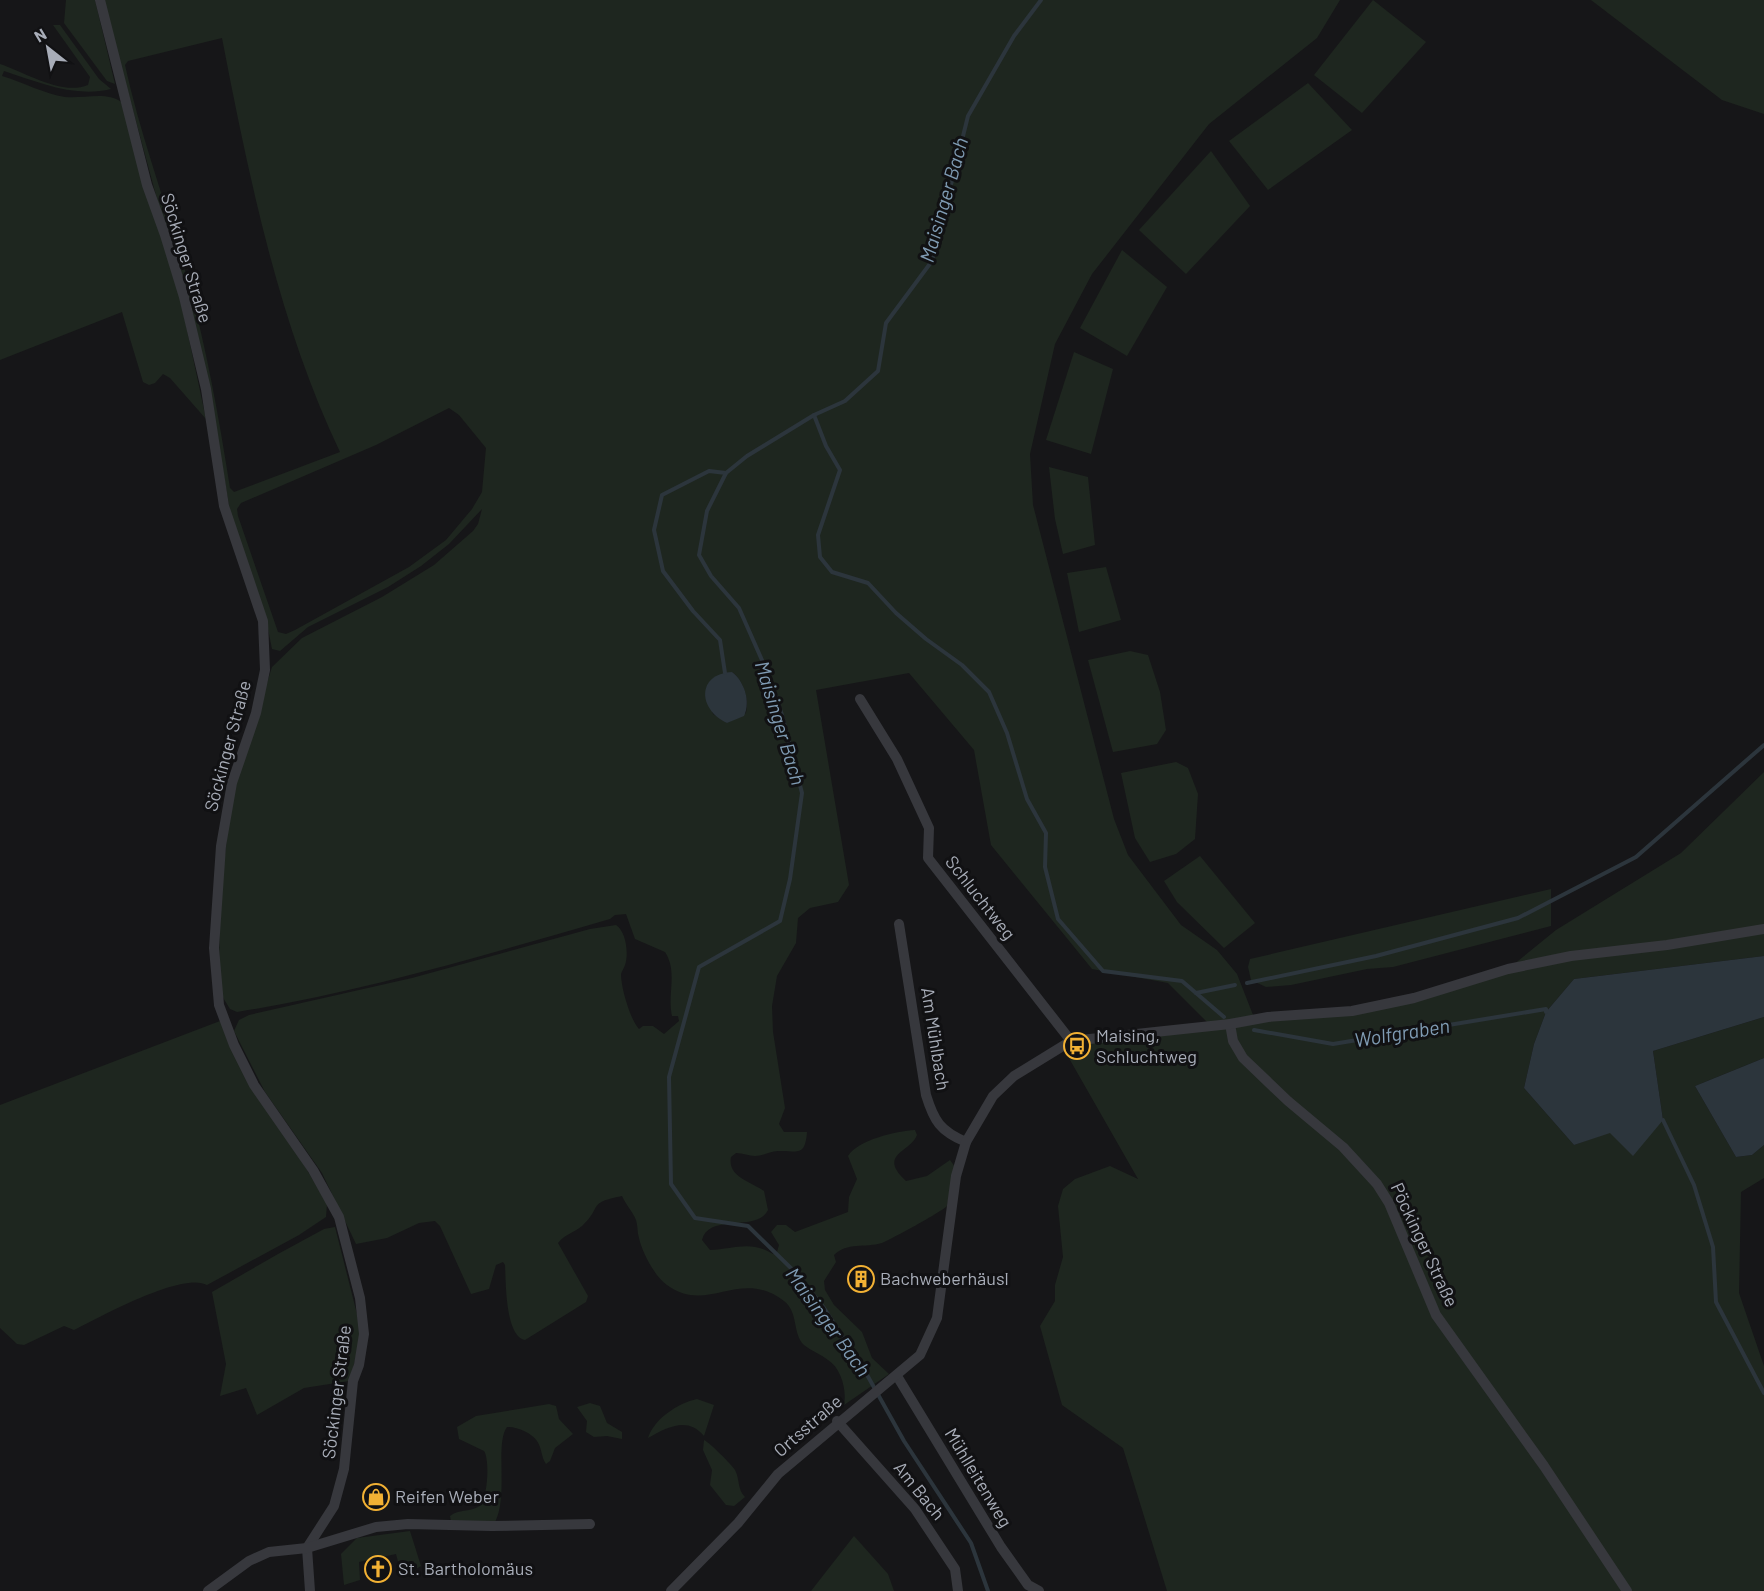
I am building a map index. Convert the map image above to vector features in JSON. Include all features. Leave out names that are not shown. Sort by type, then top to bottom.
[{"type":"street","name":"Söckinger Straße","points":[[100,0],[147,185],[184,297],[204,382],[228,522],[251,580],[263,621],[266,670],[256,713],[232,783],[221,846],[214,948],[219,1005],[234,1045],[254,1085],[314,1170],[339,1217],[360,1298],[364,1334],[359,1365],[352,1381],[344,1469],[334,1506],[306,1548]]},
{"type":"street","name":"Schluchtweg","points":[[860,699],[897,759],[928,828],[928,858],[1071,1041]]},
{"type":"street","name":"Am Mühlbach","points":[[899,924],[928,1103],[934,1119],[950,1136],[966,1142]]},
{"type":"street","points":[[1071,1041],[1230,1024],[1268,1017],[1350,1012],[1414,998],[1508,969],[1571,956],[1667,945],[1764,929]]},
{"type":"street","name":"Pöckinger Straße","points":[[1230,1024],[1233,1041],[1243,1058],[1288,1101],[1343,1147],[1377,1184],[1389,1203],[1436,1315],[1544,1466],[1627,1591]]},
{"type":"street","name":"Ortsstraße","points":[[671,1591],[738,1523],[778,1474],[837,1421],[897,1376],[920,1355],[937,1318],[956,1176],[966,1142],[993,1096],[1014,1076],[1071,1041]]},
{"type":"street","name":"Mühlleitenweg","points":[[897,1376],[1001,1547],[1028,1586],[1039,1591]]},
{"type":"street","name":"Am Bach","points":[[837,1421],[915,1509],[955,1569],[958,1591]]},
{"type":"street","points":[[208,1591],[249,1561],[269,1552],[306,1548],[341,1535],[397,1525],[590,1524]]},
{"type":"street","points":[[306,1548],[310,1591]]},
{"type":"shaded area","points":[[66,0],[95,0],[115,84],[107,81],[64,23]]},
{"type":"shaded area","points":[[103,0],[1340,0],[1317,38],[1209,124],[1092,274],[1055,344],[1030,454],[1033,505],[1114,819],[1128,855],[1181,925],[1217,950],[1237,974],[1255,1020],[1352,1011],[1508,969],[1556,930],[1681,853],[1764,772],[1764,956],[1574,979],[1546,1012],[1534,1044],[1524,1088],[1574,1145],[1610,1132],[1663,1120],[1653,1051],[1764,1017],[1764,1058],[1695,1086],[1736,1157],[1752,1155],[1764,1145],[1764,1178],[1741,1192],[1739,1293],[1764,1366],[1764,1591],[1167,1591],[1123,1448],[1062,1405],[1040,1326],[1055,1301],[1055,1285],[1063,1257],[1058,1206],[1063,1189],[1075,1179],[1110,1166],[1138,1179],[1062,1046],[1211,1026],[1168,983],[1092,969],[991,845],[974,750],[909,673],[816,690],[849,885],[838,902],[810,908],[798,918],[796,943],[777,976],[772,1006],[773,1032],[785,1108],[779,1124],[784,1132],[807,1132],[806,1140],[799,1151],[775,1151],[755,1156],[736,1153],[731,1157],[731,1164],[737,1174],[764,1191],[768,1210],[762,1217],[754,1220],[714,1227],[706,1232],[702,1240],[710,1250],[750,1246],[773,1254],[777,1252],[779,1245],[771,1232],[777,1225],[786,1225],[795,1232],[848,1212],[849,1197],[857,1179],[848,1156],[853,1150],[878,1137],[915,1130],[917,1135],[898,1155],[894,1165],[906,1181],[927,1176],[950,1160],[955,1167],[947,1206],[882,1243],[850,1247],[839,1251],[834,1255],[836,1262],[824,1281],[825,1290],[834,1305],[862,1332],[872,1358],[889,1374],[844,1405],[844,1386],[840,1374],[833,1364],[800,1340],[792,1311],[784,1301],[768,1292],[753,1288],[696,1295],[682,1293],[667,1285],[658,1276],[646,1257],[638,1236],[636,1220],[622,1196],[596,1206],[582,1226],[558,1243],[588,1296],[586,1302],[525,1340],[518,1336],[510,1319],[503,1262],[496,1265],[489,1289],[471,1294],[440,1226],[435,1221],[419,1223],[387,1238],[356,1244],[322,1173],[265,1092],[234,1031],[239,1020],[249,1015],[412,978],[590,929],[616,925],[622,932],[626,943],[626,960],[621,980],[632,1018],[639,1029],[643,1026],[653,1026],[664,1034],[679,1021],[678,1016],[672,1016],[671,967],[665,952],[635,939],[626,914],[615,915],[610,919],[378,983],[284,1004],[237,1012],[230,1009],[222,996],[219,969],[220,899],[232,793],[272,667],[302,638],[382,597],[434,565],[473,531],[478,524],[482,509],[449,544],[421,566],[388,587],[308,627],[280,651],[272,649],[268,629],[232,523],[210,394]],"holes":[[[222,38],[255,197],[283,302],[300,353],[340,452],[234,492],[230,488],[212,382],[194,303],[125,65],[128,61]],[[449,408],[459,415],[486,448],[482,492],[472,509],[446,540],[409,567],[295,630],[286,634],[278,632],[237,509],[241,503],[376,445]],[[732,672],[740,680],[746,696],[746,713],[727,723],[713,714],[706,688],[716,677]]]},
{"type":"shaded area","points":[[1373,0],[1426,42],[1362,113],[1314,75]]},
{"type":"shaded area","points":[[1591,0],[1764,0],[1764,114],[1722,100]]},
{"type":"shaded area","points":[[53,25],[60,25],[99,79],[111,89],[83,92],[56,88],[4,71],[2,76],[41,91],[65,97],[102,96],[121,102],[180,297],[206,419],[170,378],[163,374],[155,383],[149,385],[143,382],[122,312],[0,360],[0,64],[55,85],[77,88],[88,85],[90,77]]},
{"type":"shaded area","points":[[1308,83],[1352,130],[1268,190],[1229,141]]},
{"type":"shaded area","points":[[1211,151],[1250,206],[1186,274],[1139,230]]},
{"type":"shaded area","points":[[1122,250],[1167,287],[1127,356],[1080,328]]},
{"type":"shaded area","points":[[1074,352],[1113,369],[1091,454],[1046,440]]},
{"type":"shaded area","points":[[1049,467],[1088,477],[1095,545],[1063,554],[1055,519]]},
{"type":"shaded area","points":[[1106,567],[1121,620],[1079,632],[1067,573]]},
{"type":"shaded area","points":[[1130,651],[1148,655],[1160,692],[1166,730],[1157,744],[1113,752],[1088,660]]},
{"type":"shaded area","points":[[732,672],[743,686],[747,704],[744,716],[727,723],[710,710],[705,693],[712,679],[720,674]]},
{"type":"shaded area","points":[[1176,762],[1188,768],[1198,794],[1195,839],[1176,854],[1150,862],[1135,838],[1121,773]]},
{"type":"shaded area","points":[[1200,856],[1255,923],[1224,948],[1177,902],[1164,881]]},
{"type":"shaded area","points":[[1551,889],[1551,926],[1393,967],[1367,969],[1291,985],[1266,987],[1251,980],[1248,967],[1250,959]]},
{"type":"shaded area","points":[[1764,956],[1764,1017],[1653,1051],[1663,1120],[1633,1156],[1610,1133],[1574,1145],[1524,1088],[1534,1044],[1546,1012],[1574,979]]},
{"type":"shaded area","points":[[220,1021],[327,1204],[326,1217],[299,1235],[207,1285],[195,1282],[180,1284],[141,1297],[74,1330],[64,1326],[24,1345],[17,1344],[0,1328],[0,1105]]},
{"type":"shaded area","points":[[1764,1058],[1764,1145],[1752,1155],[1736,1157],[1695,1086]]},
{"type":"shaded area","points":[[335,1227],[359,1322],[359,1347],[349,1381],[304,1388],[257,1415],[246,1388],[220,1396],[226,1364],[212,1292],[324,1229]]},
{"type":"shaded area","points":[[697,1399],[714,1405],[704,1436],[691,1426],[677,1425],[648,1438],[661,1418],[682,1404]]},
{"type":"shaded area","points":[[590,1403],[600,1406],[607,1423],[622,1432],[622,1439],[607,1436],[594,1437],[586,1432],[587,1421],[577,1407]]},
{"type":"shaded area","points":[[549,1404],[556,1406],[559,1419],[573,1434],[555,1448],[550,1461],[546,1464],[535,1438],[524,1431],[507,1427],[502,1444],[501,1496],[496,1520],[494,1523],[451,1521],[450,1516],[453,1514],[478,1507],[484,1497],[487,1480],[487,1462],[484,1451],[459,1439],[457,1427],[476,1416]]},
{"type":"shaded area","points":[[704,1440],[735,1470],[745,1497],[734,1506],[726,1505],[710,1485],[712,1470],[703,1450]]},
{"type":"shaded area","points":[[410,1531],[421,1566],[402,1577],[396,1554],[359,1562],[360,1580],[344,1585],[341,1554],[357,1538]]},
{"type":"shaded area","points":[[854,1536],[888,1574],[894,1591],[811,1591]]},
{"type":"waterway","name":"Maisinger Bach","points":[[988,1591],[971,1543],[904,1441],[866,1373],[824,1308],[798,1275],[748,1226],[695,1218],[671,1184],[669,1077],[699,967],[780,921],[790,879],[802,793],[782,715],[765,667],[739,608],[711,576],[699,555],[707,511],[726,473],[747,456],[814,415],[845,401],[878,371],[886,323],[932,261],[968,116],[1014,36],[1041,0]]},
{"type":"waterway","points":[[814,415],[826,446],[840,470],[818,535],[820,557],[832,572],[868,583],[896,613],[926,639],[962,665],[989,692],[1007,733],[1027,799],[1046,833],[1045,867],[1058,919],[1103,971],[1182,981],[1224,1017]]},
{"type":"waterway","points":[[725,673],[720,640],[693,611],[663,571],[654,530],[662,495],[709,471],[726,473]]},
{"type":"waterway","points":[[1247,983],[1376,956],[1518,918],[1636,857],[1764,745]]},
{"type":"waterway","points":[[1196,993],[1235,985]]},
{"type":"waterway","name":"Wolfgraben","points":[[1254,1030],[1333,1044],[1546,1009],[1546,1012]]},
{"type":"waterway","points":[[1663,1120],[1694,1185],[1713,1247],[1716,1302],[1764,1393]]},
{"type":"place","name":"Maising, Schluchtweg","points":[[1077,1046]]},
{"type":"place","name":"Bachweberhäusl","points":[[861,1279]]},
{"type":"place","name":"Reifen Weber","points":[[376,1497]]},
{"type":"place","name":"St. Bartholomäus","points":[[378,1569]]}]
